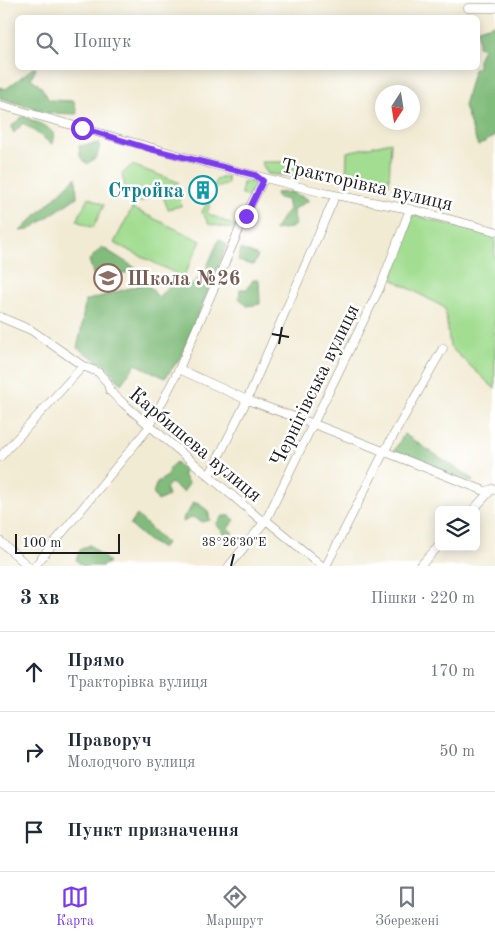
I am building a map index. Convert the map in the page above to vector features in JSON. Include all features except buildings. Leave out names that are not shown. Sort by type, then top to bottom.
[{"type":"street","points":[[468,8],[495,8]]},
{"type":"street","name":"Тракторівка вулиця","points":[[0,105],[147,148],[324,193],[410,209],[495,231]]},
{"type":"street","points":[[35,566],[150,426],[179,369],[263,181],[255,175]]},
{"type":"street","points":[[208,476],[247,400],[333,201]]},
{"type":"street","name":"Чернігівська вулиця","points":[[229,566],[266,520],[381,285],[410,209]]},
{"type":"street","name":"Карбишева вулиця","points":[[0,317],[31,330],[83,366],[98,372],[107,382],[110,391],[150,426],[262,520],[266,520],[322,566]]},
{"type":"street","points":[[326,566],[384,452],[443,348]]},
{"type":"street","points":[[0,457],[83,366]]},
{"type":"street","points":[[179,369],[247,400],[314,424],[485,491],[494,488]]},
{"type":"street","points":[[477,506],[494,488]]},
{"type":"street","points":[[0,541],[28,566]]},
{"type":"street","points":[[420,566],[435,550]]},
{"type":"green space","points":[[495,24],[495,136],[478,146],[464,106],[473,70],[480,70],[480,55],[483,48],[480,47],[480,28]]},
{"type":"green space","points":[[30,70],[35,70],[31,78],[42,88],[49,100],[74,101],[77,114],[48,113],[0,98],[0,87],[6,89]]},
{"type":"green space","points":[[23,116],[47,127],[54,134],[52,144],[23,123],[14,133],[11,127]]},
{"type":"green space","points":[[391,142],[389,184],[346,180],[347,152]]},
{"type":"green space","points":[[100,143],[97,157],[87,164],[80,156],[79,146]]},
{"type":"green space","points":[[261,162],[296,162],[305,177],[268,174]]},
{"type":"green space","points":[[132,165],[178,182],[181,206],[168,209],[160,189],[141,202],[127,196],[122,174]]},
{"type":"green space","points":[[227,176],[228,184],[217,187],[207,213],[235,226],[233,229],[209,224],[202,212],[216,180]]},
{"type":"green space","points":[[76,177],[77,197],[29,230],[20,231]]},
{"type":"green space","points":[[254,180],[258,185],[249,198],[241,193],[243,183]]},
{"type":"green space","points":[[292,192],[309,200],[293,210],[296,224],[291,228],[274,230],[289,209],[287,200],[278,198],[276,193]]},
{"type":"green space","points":[[88,197],[104,205],[93,228],[77,221]]},
{"type":"green space","points":[[132,208],[201,241],[183,277],[114,243]]},
{"type":"green space","points":[[413,215],[495,237],[495,389],[450,347],[445,308],[392,279]]},
{"type":"green space","points":[[219,239],[227,245],[180,358],[165,378],[136,364],[121,384],[105,365],[77,348],[85,301],[147,283],[158,297],[173,283],[192,285],[206,269]]},
{"type":"green space","points":[[102,247],[137,269],[96,283],[89,260]]},
{"type":"green space","points":[[241,249],[258,256],[253,265],[238,261]]},
{"type":"green space","points":[[253,280],[259,280],[260,304],[247,306],[239,298],[240,289],[247,289]]},
{"type":"green space","points":[[404,434],[473,479],[472,482],[394,451]]},
{"type":"green space","points":[[176,462],[184,470],[183,475],[189,484],[183,492],[171,483],[166,488],[168,496],[158,501],[153,493],[157,482],[168,476],[169,468]]},
{"type":"green space","points":[[193,502],[208,511],[210,520],[203,522],[193,517],[183,522],[184,516],[189,511]]},
{"type":"green space","points":[[137,515],[166,543],[162,548],[150,542],[130,525]]},
{"type":"green space","points":[[223,516],[231,516],[235,520],[228,528],[233,533],[226,536],[216,524]]},
{"type":"green space","points":[[90,545],[109,562],[102,566],[83,566],[76,560],[80,550]]},
{"type":"place","name":"Стройка","points":[[203,190]]},
{"type":"place","name":"Школа №26","points":[[108,278]]},
{"type":"route","points":[[82,128],[147,148],[255,175],[263,181],[246,216]]}]
